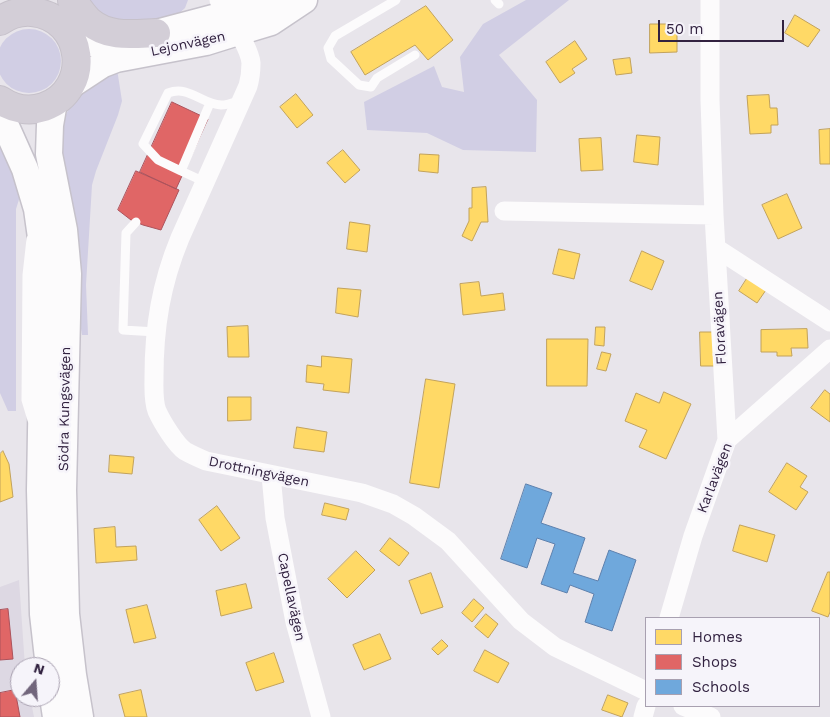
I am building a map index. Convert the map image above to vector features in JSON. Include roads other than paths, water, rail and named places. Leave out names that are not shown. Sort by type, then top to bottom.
[{"type":"main road","points":[[0,20],[3,0]]},
{"type":"main road","name":"Södra Kungsvägen","points":[[55,0],[75,47],[77,62],[75,74],[62,94],[50,125],[48,154],[64,230],[68,274],[63,490],[66,614],[80,717]]},
{"type":"main road","points":[[72,0],[89,21],[111,33],[156,33]]},
{"type":"main road","name":"Lejonvägen","points":[[68,33],[91,44],[126,41],[229,16],[264,3],[290,0]]},
{"type":"main road","name":"Lejonvägen","points":[[229,16],[272,22],[304,0]]},
{"type":"main road","points":[[0,20],[15,14],[32,12],[56,20],[68,33]]},
{"type":"main road","name":"Lejonvägen","points":[[62,94],[103,64],[116,58],[206,42],[229,16]]},
{"type":"main road","points":[[0,100],[14,107],[26,110],[39,108],[62,94]]},
{"type":"main road","name":"Södra Kungsvägen","points":[[0,113],[25,169],[37,209],[44,259],[40,490],[43,614],[48,657]]},
{"type":"street","name":"Floravägen","points":[[710,0],[710,100],[714,215],[727,440]]},
{"type":"street","name":"Drottningvägen","points":[[229,16],[251,61],[250,76],[248,86],[171,259],[160,300],[154,361],[154,389],[156,409],[166,429],[184,451],[206,461],[362,493],[393,504],[414,516],[448,541],[521,621],[555,647],[645,690]]},
{"type":"street","points":[[504,211],[714,215]]},
{"type":"street","points":[[716,248],[830,322]]},
{"type":"street","name":"Karlavägen","points":[[669,617],[693,536],[727,440],[830,349]]},
{"type":"street","name":"Capellavägen","points":[[271,474],[275,518],[295,622],[321,717]]},
{"type":"street","points":[[686,707],[711,717]]},
{"type":"lane","points":[[396,0],[335,36],[328,48],[331,59],[359,85],[371,87],[377,78],[415,55]]},
{"type":"lane","points":[[205,182],[158,160],[143,144],[168,93],[175,90],[187,92],[210,102],[223,105],[241,100]]},
{"type":"lane","points":[[181,171],[210,102]]},
{"type":"lane","points":[[136,222],[126,233],[123,330],[156,332]]}]
